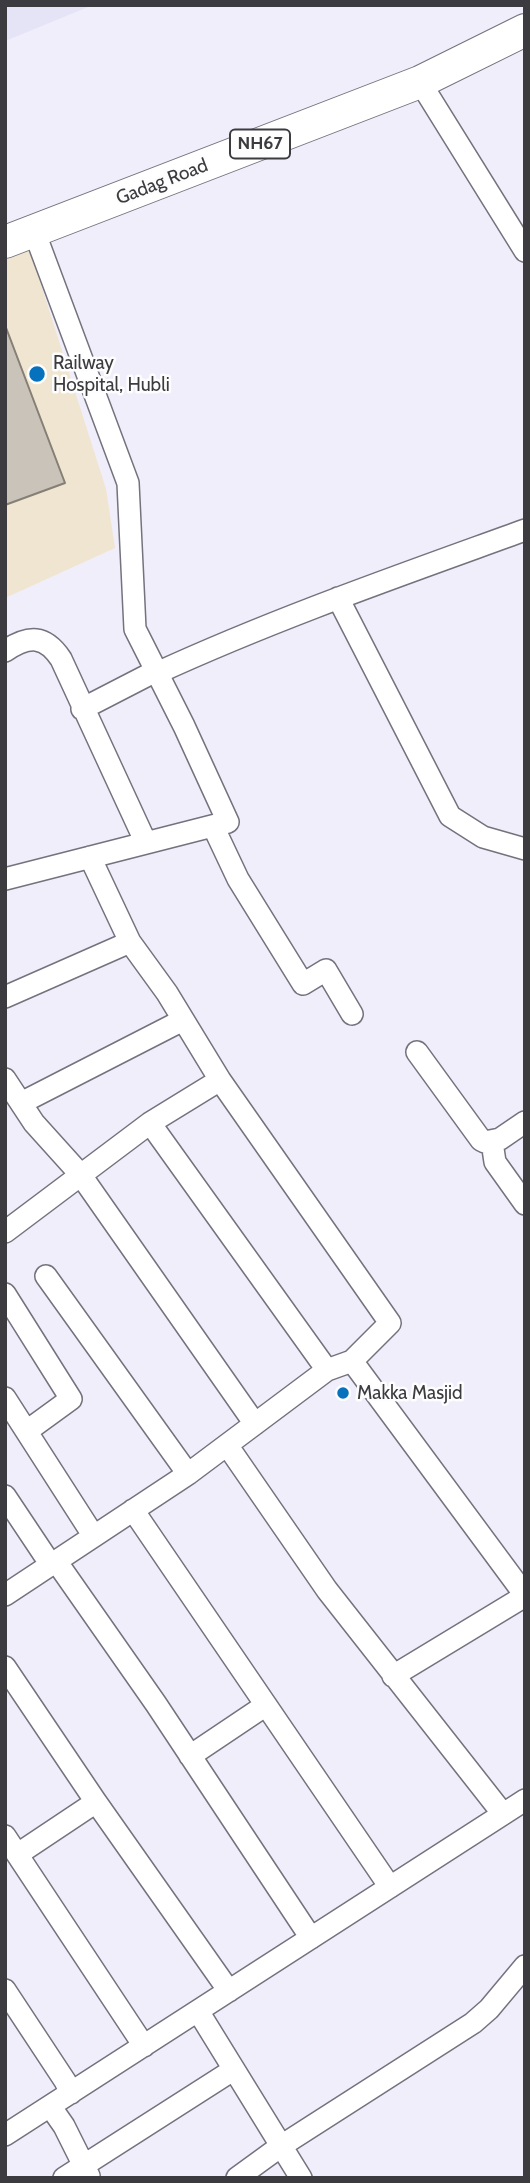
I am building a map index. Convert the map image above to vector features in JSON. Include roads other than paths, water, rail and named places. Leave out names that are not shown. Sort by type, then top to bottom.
[{"type":"highway","name":"Gadag Road","points":[[15,233],[420,82],[518,34]]},
{"type":"highway","name":"Gadag Road","points":[[15,233],[414,67],[518,34]]},
{"type":"street","points":[[420,82],[525,251]]},
{"type":"street","points":[[5,879],[228,822],[135,629],[128,483],[15,233]]},
{"type":"street","points":[[82,709],[148,675],[225,642],[525,530]]},
{"type":"street","points":[[338,598],[450,816],[483,837],[525,849]]},
{"type":"street","points":[[5,651],[32,639],[43,640],[53,648],[61,659],[146,843]]},
{"type":"street","points":[[213,826],[238,878],[303,984],[326,970],[352,1014]]},
{"type":"street","points":[[5,1595],[188,1474],[327,1370],[352,1361],[390,1323],[220,1080],[167,993],[130,942],[90,858]]},
{"type":"street","points":[[5,997],[130,942]]},
{"type":"street","points":[[21,1104],[183,1020]]},
{"type":"street","points":[[417,1052],[476,1135],[485,1142],[500,1139],[525,1122]]},
{"type":"street","points":[[5,1079],[34,1123],[80,1174],[255,1424]]},
{"type":"street","points":[[8,1223],[150,1123],[220,1080]]},
{"type":"street","points":[[150,1123],[327,1370]]},
{"type":"street","points":[[492,1142],[495,1162],[525,1204]]},
{"type":"street","points":[[46,1276],[188,1474]]},
{"type":"street","points":[[5,1294],[71,1399],[27,1431]]},
{"type":"street","points":[[352,1361],[525,1596],[393,1676]]},
{"type":"street","points":[[5,1398],[93,1535]]},
{"type":"street","points":[[227,1445],[327,1590],[503,1814]]},
{"type":"street","points":[[5,1496],[190,1756],[311,1938]]},
{"type":"street","points":[[133,1510],[390,1887]]},
{"type":"street","points":[[5,1667],[229,1991]]},
{"type":"street","points":[[190,1756],[266,1705]]},
{"type":"street","points":[[5,2135],[525,1800]]},
{"type":"street","points":[[18,1854],[96,1802]]},
{"type":"street","points":[[5,1836],[144,2046]]},
{"type":"street","points":[[237,2178],[281,2146],[473,2023],[489,2009],[525,1966]]},
{"type":"street","points":[[5,1990],[71,2093]]},
{"type":"street","points":[[198,2011],[301,2178]]},
{"type":"street","points":[[64,2178],[87,2171],[233,2070]]},
{"type":"street","points":[[50,2106],[64,2126],[87,2171]]},
{"type":"place","name":"Railway Hospital, Hubli","points":[[37,374]]},
{"type":"place","name":"Makka Masjid","points":[[343,1393]]}]
